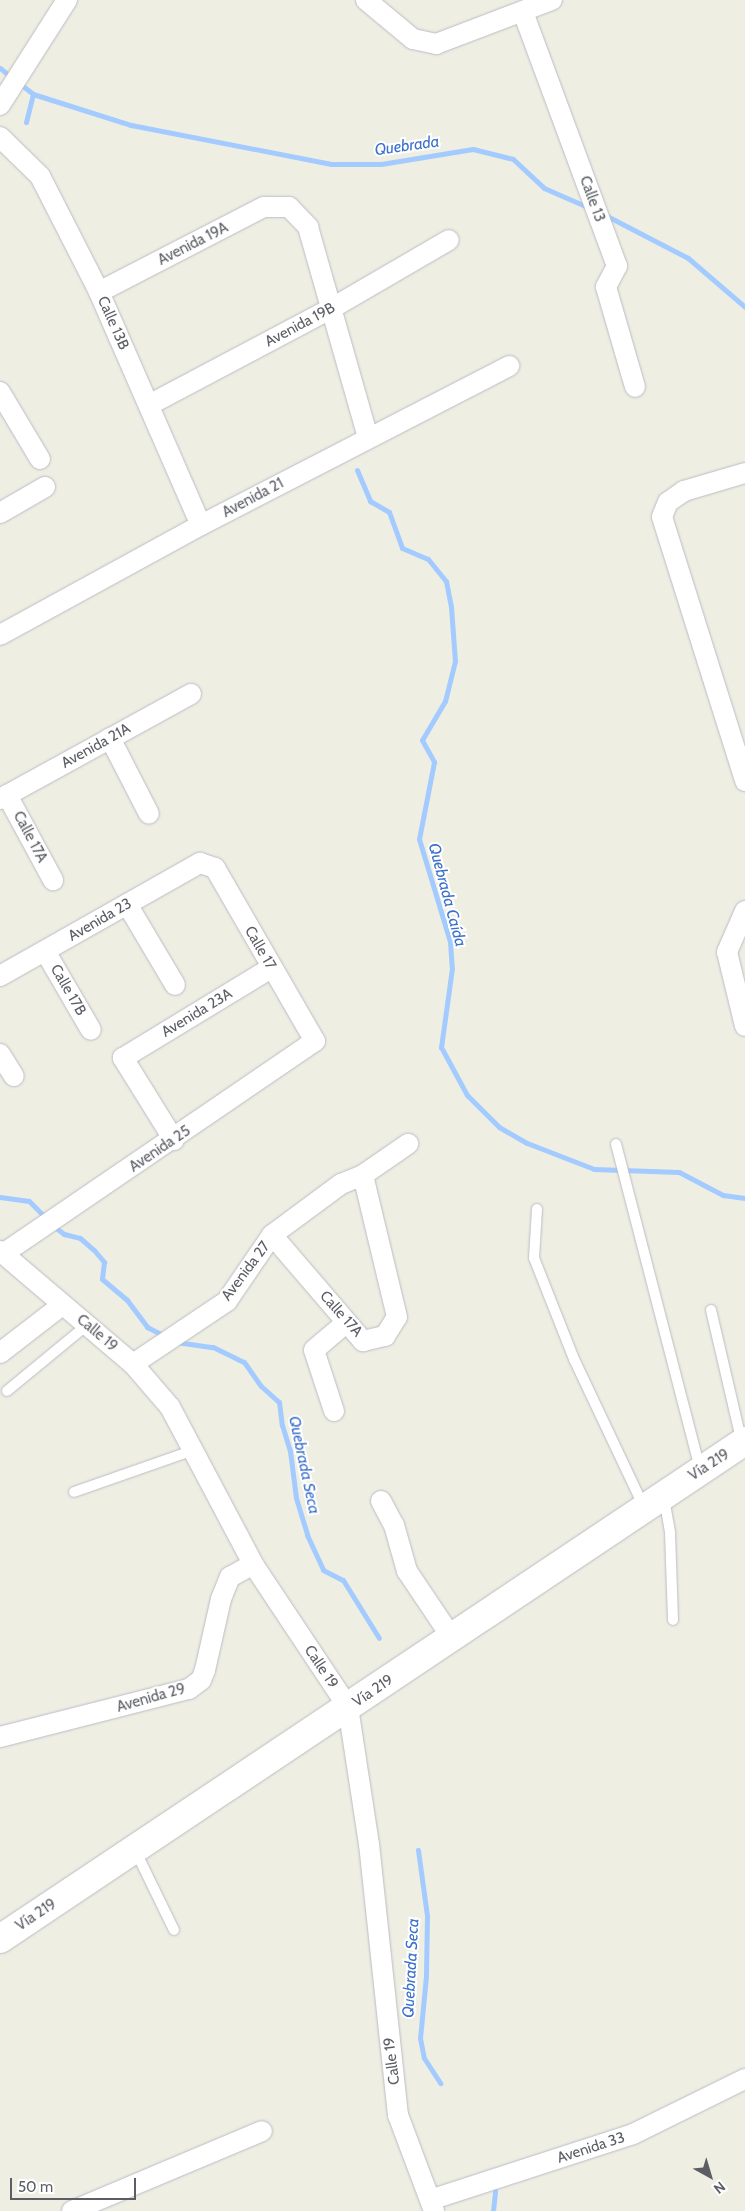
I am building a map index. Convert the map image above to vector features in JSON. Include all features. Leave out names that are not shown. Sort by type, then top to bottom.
[{"type":"main road","name":"Vía 219","points":[[0,1939],[452,1638],[701,1469],[743,1443]]},
{"type":"street","points":[[0,105],[67,0]]},
{"type":"street","points":[[366,0],[413,39],[436,44],[552,0]]},
{"type":"street","name":"Calle 13","points":[[523,12],[617,266],[606,287],[635,387]]},
{"type":"street","name":"Calle 13B","points":[[0,137],[40,176],[99,292],[202,525]]},
{"type":"street","name":"Avenida 19A","points":[[99,292],[264,207],[289,207],[308,226],[332,308]]},
{"type":"street","name":"Avenida 19B","points":[[149,405],[332,308],[450,240]]},
{"type":"street","points":[[332,308],[368,438]]},
{"type":"street","name":"Avenida 21","points":[[0,635],[202,525],[509,366]]},
{"type":"street","points":[[0,392],[40,460]]},
{"type":"street","points":[[745,473],[684,491],[668,502],[662,517],[745,781]]},
{"type":"street","points":[[0,513],[45,487]]},
{"type":"street","name":"Avenida 21A","points":[[4,797],[191,694]]},
{"type":"street","points":[[110,738],[148,814]]},
{"type":"street","name":"Calle 17A","points":[[4,797],[53,880]]},
{"type":"street","name":"Avenida 23","points":[[0,976],[200,863]]},
{"type":"street","name":"Calle 17","points":[[200,863],[214,868],[315,1041]]},
{"type":"street","points":[[127,904],[174,985]]},
{"type":"street","points":[[745,911],[727,952],[745,1026]]},
{"type":"street","name":"Calle 17B","points":[[45,951],[91,1030]]},
{"type":"street","name":"Avenida 23A","points":[[174,1140],[123,1058],[271,968]]},
{"type":"street","name":"Avenida 25","points":[[1,1252],[174,1140],[315,1041]]},
{"type":"street","points":[[0,1054],[14,1076]]},
{"type":"street","name":"Avenida 27","points":[[133,1364],[227,1301],[272,1236],[341,1184],[363,1175],[408,1144]]},
{"type":"street","name":"Calle 17A","points":[[272,1236],[363,1341],[385,1336],[397,1317],[363,1175]]},
{"type":"street","name":"Calle 19","points":[[1,1252],[133,1364],[170,1407],[191,1451],[253,1564],[348,1707],[368,1844],[398,2115],[432,2206]]},
{"type":"street","points":[[0,1352],[62,1304]]},
{"type":"street","points":[[334,1411],[314,1350],[347,1322]]},
{"type":"street","points":[[381,1501],[394,1525],[407,1572],[452,1638]]},
{"type":"street","name":"Avenida 29","points":[[0,1737],[188,1690],[201,1680],[205,1670],[221,1599],[230,1577],[253,1564]]},
{"type":"street","name":"Avenida 33","points":[[432,2206],[633,2134],[745,2079]]},
{"type":"street","points":[[72,2211],[262,2131]]},
{"type":"lane","points":[[616,1144],[701,1469]]},
{"type":"lane","points":[[537,1209],[534,1258],[574,1358],[670,1533],[673,1620]]},
{"type":"lane","points":[[710,1310],[743,1443]]},
{"type":"lane","points":[[7,1391],[87,1325]]},
{"type":"lane","points":[[74,1492],[191,1451]]},
{"type":"lane","points":[[134,1850],[174,1930]]},
{"type":"waterway","name":"Quebrada Caída","points":[[0,68],[12,78]]},
{"type":"waterway","name":"Quebrada Caída","points":[[19,83],[33,94],[26,122]]},
{"type":"waterway","name":"Quebrada","points":[[33,94],[131,125],[331,164],[381,164],[473,149],[513,159],[544,188],[590,208]]},
{"type":"waterway","name":"Quebrada","points":[[605,215],[688,258],[745,307]]},
{"type":"waterway","name":"Quebrada Caída","points":[[357,470],[370,501],[389,512],[402,548],[428,559],[446,581],[451,607],[455,661],[445,701],[422,740],[434,762],[419,839],[450,942],[452,968],[441,1047],[467,1095],[499,1127],[527,1143],[594,1169],[679,1172],[723,1195],[745,1198]]},
{"type":"waterway","name":"Quebrada Seca","points":[[0,1197],[29,1201],[47,1219]]},
{"type":"waterway","name":"Quebrada Seca","points":[[52,1225],[64,1234],[80,1238],[94,1250],[104,1262],[102,1279],[127,1300],[147,1327],[167,1337]]},
{"type":"waterway","name":"Quebrada Seca","points":[[176,1342],[213,1347],[244,1362],[261,1386],[279,1402],[282,1425],[290,1451],[296,1498],[307,1535],[323,1570],[343,1580],[379,1638]]},
{"type":"waterway","name":"Quebrada Seca","points":[[418,1850],[427,1916],[426,1976],[420,2038],[424,2058],[440,2083]]},
{"type":"waterway","name":"Quebrada Seca","points":[[493,2211],[495,2191]]}]
